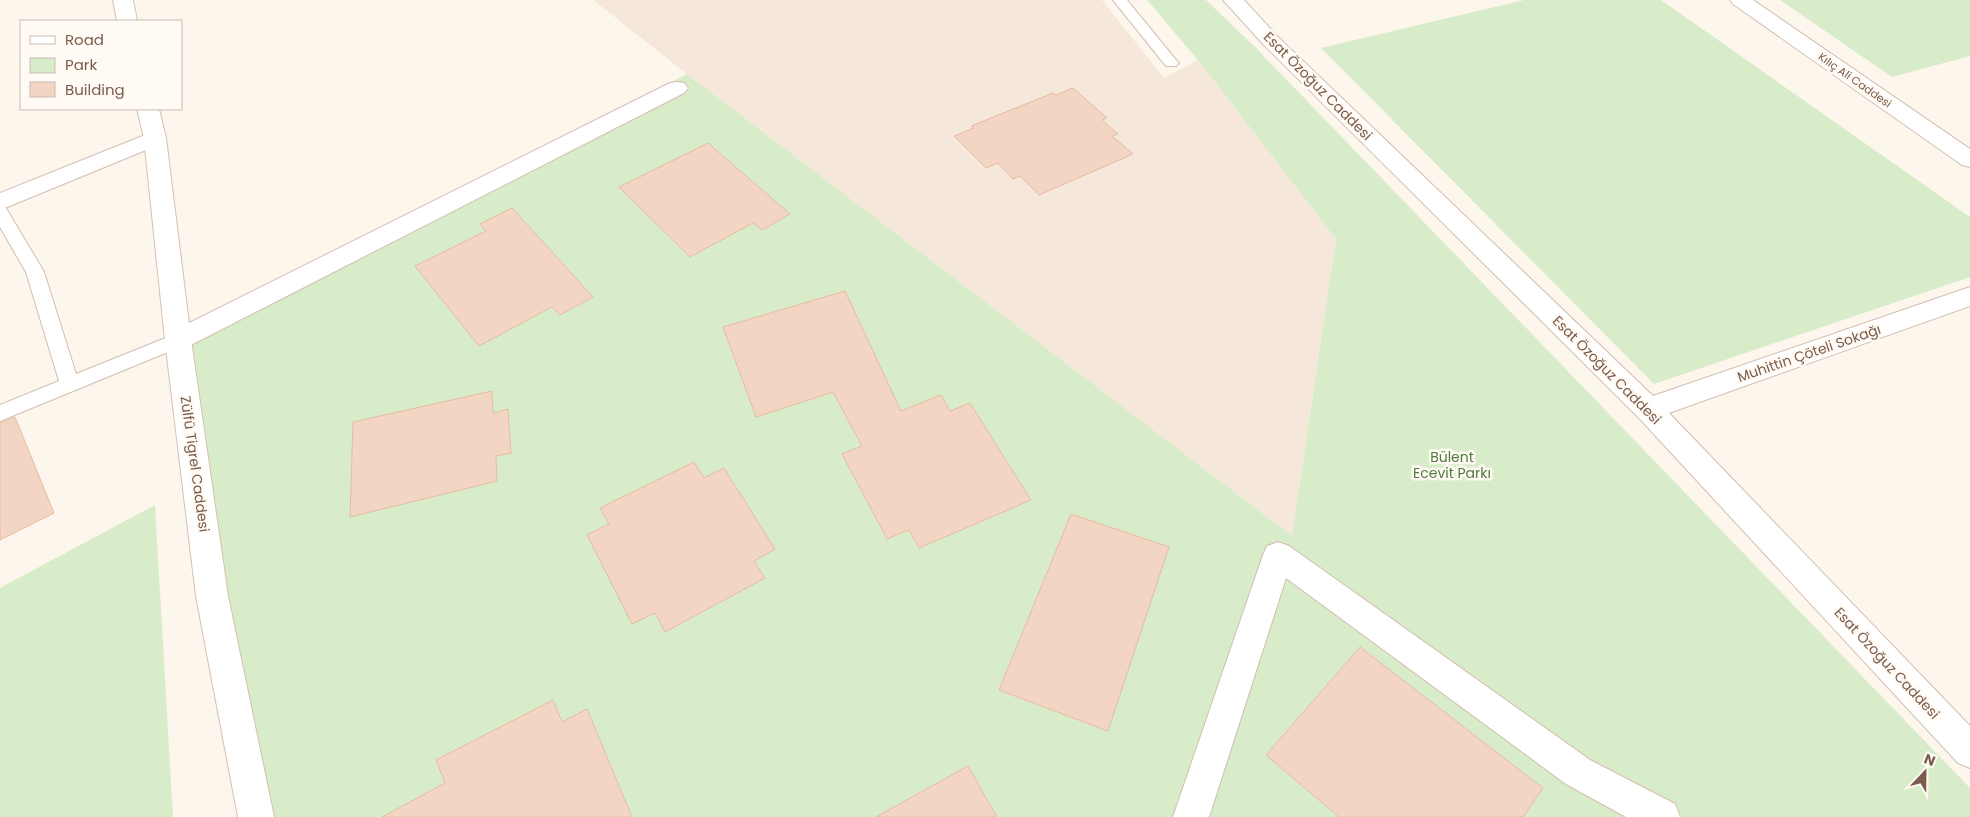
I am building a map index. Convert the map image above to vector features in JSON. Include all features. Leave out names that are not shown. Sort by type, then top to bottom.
[{"type":"street","points":[[123,0],[127,20]]},
{"type":"street","name":"Esat Özoğuz Caddesi","points":[[1233,0],[1270,40],[1648,409],[1970,751]]},
{"type":"street","name":"Kılıç Ali Caddesi","points":[[1740,0],[1970,160]]},
{"type":"street","points":[[178,340],[677,88]]},
{"type":"street","name":"Zülfü Tigrel Caddesi","points":[[148,110],[155,138],[178,340],[212,596],[256,817]]},
{"type":"street","points":[[0,202],[155,138]]},
{"type":"street","name":"Muhittin Çöteli Sokağı","points":[[1648,409],[1970,296]]},
{"type":"street","points":[[1191,817],[1278,555],[1578,772],[1662,817]]},
{"type":"lane","points":[[1120,0],[1171,63]]},
{"type":"lane","points":[[0,212],[35,272],[69,383]]},
{"type":"lane","points":[[0,413],[69,383],[178,340]]},
{"type":"shaded area","points":[[593,0],[1102,0],[1164,78],[1198,60],[1336,239],[1292,536],[687,74]]},
{"type":"green space","name":"Bülent Ecevit Parkı","points":[[1147,0],[1206,0],[1254,46],[1970,788],[1970,817],[256,817],[178,340],[687,74],[1292,536],[1336,239],[1198,60]]},
{"type":"green space","points":[[1524,0],[1661,0],[1970,217],[1970,277],[1654,384],[1321,48]]},
{"type":"green space","points":[[1780,0],[1970,0],[1970,56],[1892,77]]},
{"type":"green space","points":[[155,505],[173,817],[0,817],[0,588]]},
{"type":"building","points":[[1073,88],[1107,118],[1102,120],[1118,134],[1112,136],[1133,154],[1039,195],[1020,176],[1013,179],[998,163],[986,168],[954,136],[974,128],[971,126],[1053,93],[1056,95]]},
{"type":"building","points":[[708,143],[790,214],[762,230],[753,223],[690,257],[619,187]]},
{"type":"building","points":[[512,208],[593,297],[560,315],[552,307],[479,346],[415,266],[486,231],[480,224]]},
{"type":"building","points":[[845,291],[901,411],[941,395],[950,411],[970,403],[1031,500],[919,548],[909,530],[887,539],[842,454],[862,446],[833,392],[756,417],[723,327]]},
{"type":"building","points":[[492,391],[493,413],[508,409],[511,453],[496,456],[497,481],[350,517],[353,422]]},
{"type":"building","points":[[15,417],[54,513],[0,540],[0,423]]},
{"type":"building","points":[[694,462],[704,478],[724,468],[775,549],[754,561],[765,578],[665,632],[655,613],[632,624],[587,535],[609,524],[600,508]]},
{"type":"building","points":[[1071,514],[1169,547],[1108,731],[999,690]]},
{"type":"building","points":[[1360,647],[1543,788],[1523,817],[1339,817],[1266,755]]},
{"type":"building","points":[[553,700],[562,722],[587,709],[632,817],[382,817],[445,783],[436,760]]},
{"type":"building","points":[[968,766],[997,817],[876,817]]}]
